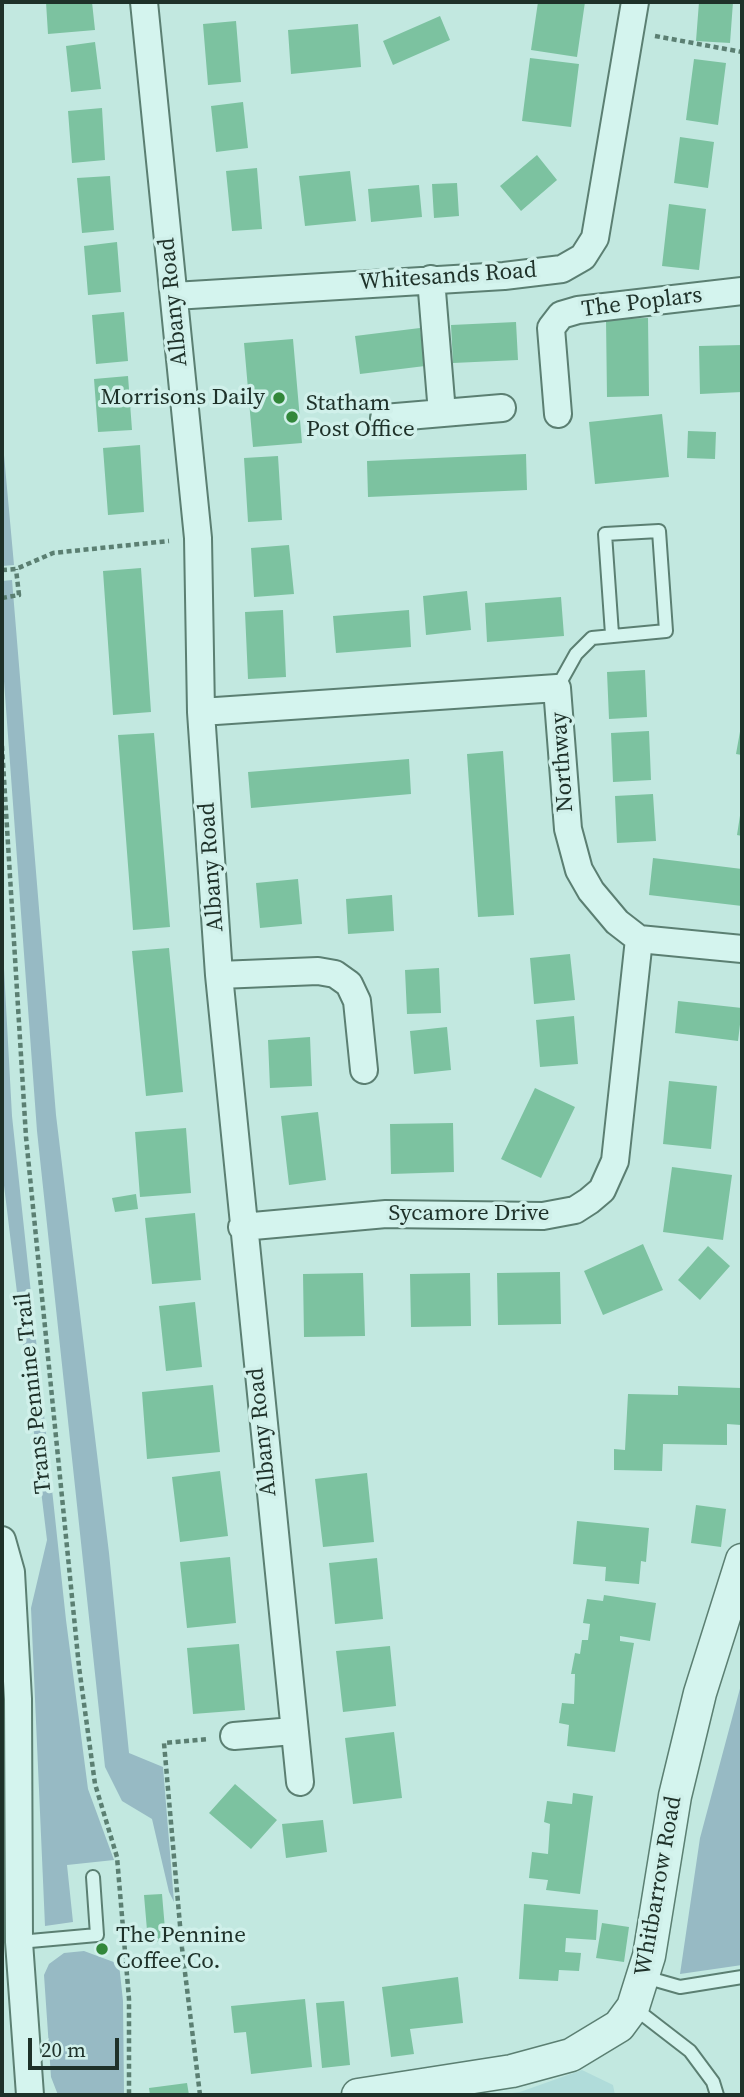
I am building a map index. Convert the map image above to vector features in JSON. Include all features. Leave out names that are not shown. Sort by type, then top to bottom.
[{"type":"street","name":"Albany Road","points":[[144,2],[198,538],[201,712],[219,975],[242,1227],[300,1782]]},
{"type":"street","name":"Whitesands Road","points":[[174,296],[505,276],[562,269],[583,257],[595,238],[635,2]]},
{"type":"street","points":[[431,279],[442,413]]},
{"type":"street","name":"The Poplars","points":[[558,414],[551,328],[561,315],[578,310],[742,291]]},
{"type":"street","points":[[384,418],[502,408]]},
{"type":"street","name":"Northway","points":[[201,712],[557,688],[572,851],[591,891],[617,922],[639,939]]},
{"type":"street","points":[[639,939],[742,949]]},
{"type":"street","name":"Sycamore Drive","points":[[242,1227],[386,1214],[543,1216],[569,1212],[589,1201],[602,1190],[615,1161],[639,939]]},
{"type":"street","points":[[219,975],[318,971],[342,979],[349,984],[357,1001],[364,1070]]},
{"type":"street","points":[[2,1540],[11,1572],[18,1699],[10,1899],[19,1942],[30,2095]]},
{"type":"street","name":"Whitbarrow Road","points":[[358,2095],[512,2071],[571,2056],[619,2026],[633,2007],[645,1977],[675,1796],[700,1693],[742,1560]]},
{"type":"street","points":[[234,1736],[293,1731]]},
{"type":"lane","points":[[557,688],[566,668],[583,644],[592,638],[666,631],[659,531],[605,534],[612,634]]},
{"type":"lane","points":[[19,1942],[97,1935],[93,1877]]},
{"type":"lane","points":[[645,1977],[680,1987],[742,1977]]},
{"type":"lane","points":[[633,2007],[690,2051],[713,2082],[717,2095]]},
{"type":"path","points":[[631,31],[742,52]]},
{"type":"path","points":[[2,570],[16,569],[53,553],[198,538]]},
{"type":"path","points":[[2,598],[19,595],[16,569]]},
{"type":"path","name":"Trans Pennine Trail","points":[[2,746],[26,1138],[79,1667],[95,1784]]},
{"type":"path","points":[[200,2095],[182,1948],[164,1743],[234,1736]]},
{"type":"shaded area","points":[[2,433],[14,565],[2,566]]},
{"type":"shaded area","points":[[12,580],[56,1115],[109,1553],[129,1753],[163,1767],[174,1902],[169,1892],[152,1819],[122,1801],[105,1767],[37,1131],[2,654],[2,581]]},
{"type":"shaded area","points":[[2,932],[12,1116],[66,1620],[88,1789],[114,1860],[67,1865],[73,1922],[45,1926],[31,1608],[47,1540],[2,1169]]},
{"type":"shaded area","points":[[742,1681],[742,1965],[680,1974],[700,1838]]},
{"type":"shaded area","points":[[84,1951],[119,1964],[123,2001],[124,2095],[58,2095],[51,2077],[44,1975],[49,1964],[64,1953]]},
{"type":"shaded area","points":[[582,2070],[613,2085],[615,2095],[495,2095],[520,2092]]},
{"type":"building","points":[[46,2],[92,2],[95,30],[48,34]]},
{"type":"building","points":[[538,2],[585,2],[577,57],[531,50]]},
{"type":"building","points":[[699,2],[733,2],[730,43],[696,41]]},
{"type":"building","points":[[440,16],[450,40],[393,65],[383,41]]},
{"type":"building","points":[[236,21],[241,82],[208,85],[203,24]]},
{"type":"building","points":[[358,24],[361,67],[291,74],[288,30]]},
{"type":"building","points":[[95,42],[101,89],[71,92],[66,46]]},
{"type":"building","points":[[530,58],[579,64],[571,127],[522,121]]},
{"type":"building","points":[[694,59],[726,63],[718,125],[686,120]]},
{"type":"building","points":[[243,102],[248,148],[216,152],[211,106]]},
{"type":"building","points":[[102,108],[105,160],[72,163],[68,111]]},
{"type":"building","points":[[680,137],[714,142],[708,188],[674,183]]},
{"type":"building","points":[[537,155],[557,180],[521,211],[500,186]]},
{"type":"building","points":[[257,168],[262,229],[232,231],[226,171]]},
{"type":"building","points":[[350,171],[356,221],[305,226],[299,176]]},
{"type":"building","points":[[110,176],[114,230],[82,233],[77,178]]},
{"type":"building","points":[[457,183],[459,216],[434,218],[432,184]]},
{"type":"building","points":[[419,185],[422,217],[371,222],[368,189]]},
{"type":"building","points":[[669,204],[706,209],[699,270],[662,266]]},
{"type":"building","points":[[117,242],[121,292],[88,295],[84,246]]},
{"type":"building","points":[[124,312],[128,361],[96,364],[92,315]]},
{"type":"building","points":[[648,318],[649,396],[607,397],[606,319]]},
{"type":"building","points":[[516,322],[518,360],[453,363],[451,325]]},
{"type":"building","points":[[420,328],[425,366],[360,374],[355,336]]},
{"type":"building","points":[[293,339],[302,443],[253,447],[244,343]]},
{"type":"building","points":[[742,345],[742,392],[700,394],[699,346]]},
{"type":"building","points":[[128,376],[132,430],[98,432],[94,379]]},
{"type":"building","points":[[662,414],[669,477],[595,484],[589,422]]},
{"type":"building","points":[[688,431],[716,432],[715,459],[687,458]]},
{"type":"building","points":[[140,445],[144,512],[108,515],[103,448]]},
{"type":"building","points":[[526,454],[527,490],[368,497],[367,461]]},
{"type":"building","points":[[278,456],[282,520],[248,522],[244,458]]},
{"type":"building","points":[[289,545],[294,594],[254,597],[251,548]]},
{"type":"building","points":[[141,568],[151,712],[113,715],[103,571]]},
{"type":"building","points":[[467,591],[471,630],[426,635],[423,596]]},
{"type":"building","points":[[561,597],[564,636],[487,642],[485,603]]},
{"type":"building","points":[[283,610],[286,677],[248,679],[245,612]]},
{"type":"building","points":[[409,610],[411,647],[336,653],[333,616]]},
{"type":"building","points":[[645,670],[647,717],[609,719],[607,672]]},
{"type":"building","points":[[742,726],[742,755],[736,754]]},
{"type":"building","points":[[649,731],[651,780],[613,782],[611,733]]},
{"type":"building","points":[[154,733],[170,927],[133,930],[118,735]]},
{"type":"building","points":[[503,751],[514,915],[478,917],[467,754]]},
{"type":"building","points":[[409,759],[411,794],[251,808],[248,772]]},
{"type":"building","points":[[653,794],[656,841],[617,843],[615,796]]},
{"type":"building","points":[[742,809],[742,836],[737,835]]},
{"type":"building","points":[[653,858],[742,869],[742,906],[649,895]]},
{"type":"building","points":[[298,879],[302,924],[260,928],[256,883]]},
{"type":"building","points":[[392,895],[394,931],[348,934],[346,899]]},
{"type":"building","points":[[169,948],[183,1092],[146,1096],[132,951]]},
{"type":"building","points":[[570,954],[575,1000],[534,1004],[530,958]]},
{"type":"building","points":[[439,968],[441,1013],[407,1014],[405,970]]},
{"type":"building","points":[[678,1001],[742,1008],[738,1041],[675,1033]]},
{"type":"building","points":[[574,1016],[578,1064],[540,1067],[536,1020]]},
{"type":"building","points":[[447,1027],[451,1070],[414,1074],[410,1031]]},
{"type":"building","points":[[310,1037],[312,1086],[270,1088],[268,1040]]},
{"type":"building","points":[[669,1081],[717,1086],[711,1149],[663,1144]]},
{"type":"building","points":[[535,1088],[575,1107],[541,1178],[501,1159]]},
{"type":"building","points":[[318,1112],[326,1180],[289,1185],[281,1116]]},
{"type":"building","points":[[453,1123],[454,1172],[391,1174],[390,1124]]},
{"type":"building","points":[[186,1128],[191,1193],[140,1197],[135,1132]]},
{"type":"building","points":[[672,1167],[732,1175],[723,1240],[663,1232]]},
{"type":"building","points":[[136,1194],[138,1209],[115,1212],[112,1198]]},
{"type":"building","points":[[195,1213],[201,1280],[152,1284],[145,1218]]},
{"type":"building","points":[[643,1244],[663,1290],[603,1315],[584,1271]]},
{"type":"building","points":[[708,1246],[730,1266],[700,1300],[678,1280]]},
{"type":"building","points":[[560,1272],[561,1324],[498,1325],[497,1273]]},
{"type":"building","points":[[363,1273],[365,1336],[304,1337],[303,1274]]},
{"type":"building","points":[[470,1273],[471,1326],[411,1327],[410,1274]]},
{"type":"building","points":[[195,1302],[202,1367],[166,1371],[159,1306]]},
{"type":"building","points":[[213,1385],[220,1452],[147,1459],[142,1392]]},
{"type":"building","points":[[678,1386],[742,1388],[741,1425],[727,1424],[727,1445],[663,1444],[662,1471],[614,1470],[614,1449],[625,1450],[628,1394],[678,1395]]},
{"type":"building","points":[[220,1471],[228,1536],[180,1542],[172,1477]]},
{"type":"building","points":[[367,1473],[374,1542],[323,1547],[315,1479]]},
{"type":"building","points":[[696,1505],[726,1509],[721,1547],[691,1543]]},
{"type":"building","points":[[577,1521],[649,1528],[646,1562],[641,1561],[639,1584],[605,1581],[606,1567],[573,1564]]},
{"type":"building","points":[[230,1557],[236,1623],[187,1628],[180,1562]]},
{"type":"building","points":[[377,1558],[383,1619],[335,1624],[329,1563]]},
{"type":"building","points":[[604,1595],[656,1603],[650,1641],[620,1636],[620,1641],[634,1643],[615,1752],[567,1746],[569,1725],[559,1723],[562,1703],[574,1704],[575,1674],[571,1674],[575,1653],[580,1654],[582,1640],[588,1640],[590,1624],[583,1623],[587,1599],[603,1601]]},
{"type":"building","points":[[239,1644],[245,1710],[193,1714],[187,1648]]},
{"type":"building","points":[[390,1646],[396,1706],[343,1712],[336,1651]]},
{"type":"building","points":[[394,1732],[402,1798],[353,1804],[345,1738]]},
{"type":"building","points":[[235,1784],[277,1820],[251,1849],[209,1813]]},
{"type":"building","points":[[573,1793],[593,1796],[580,1894],[546,1890],[548,1880],[529,1878],[532,1852],[548,1854],[550,1824],[544,1822],[547,1801],[572,1804]]},
{"type":"building","points":[[323,1820],[327,1852],[286,1858],[282,1824]]},
{"type":"building","points":[[162,1894],[166,1941],[148,1942],[144,1895]]},
{"type":"building","points":[[524,1904],[598,1910],[596,1940],[566,1938],[565,1952],[581,1953],[579,1971],[559,1970],[558,1981],[519,1979]]},
{"type":"building","points":[[602,1923],[629,1927],[624,1962],[596,1958]]},
{"type":"building","points":[[458,1977],[463,2023],[410,2029],[414,2054],[391,2057],[382,1987]]},
{"type":"building","points":[[305,1999],[312,2067],[251,2074],[246,2032],[234,2033],[231,2006]]},
{"type":"building","points":[[344,2001],[350,2065],[322,2068],[316,2003]]},
{"type":"building","points":[[187,2083],[189,2095],[150,2095],[149,2088]]},
{"type":"place","name":"Morrisons Daily","points":[[279,398]]},
{"type":"place","name":"Statham Post Office","points":[[292,417]]},
{"type":"place","name":"The Pennine Coffee Co.","points":[[102,1949]]}]
